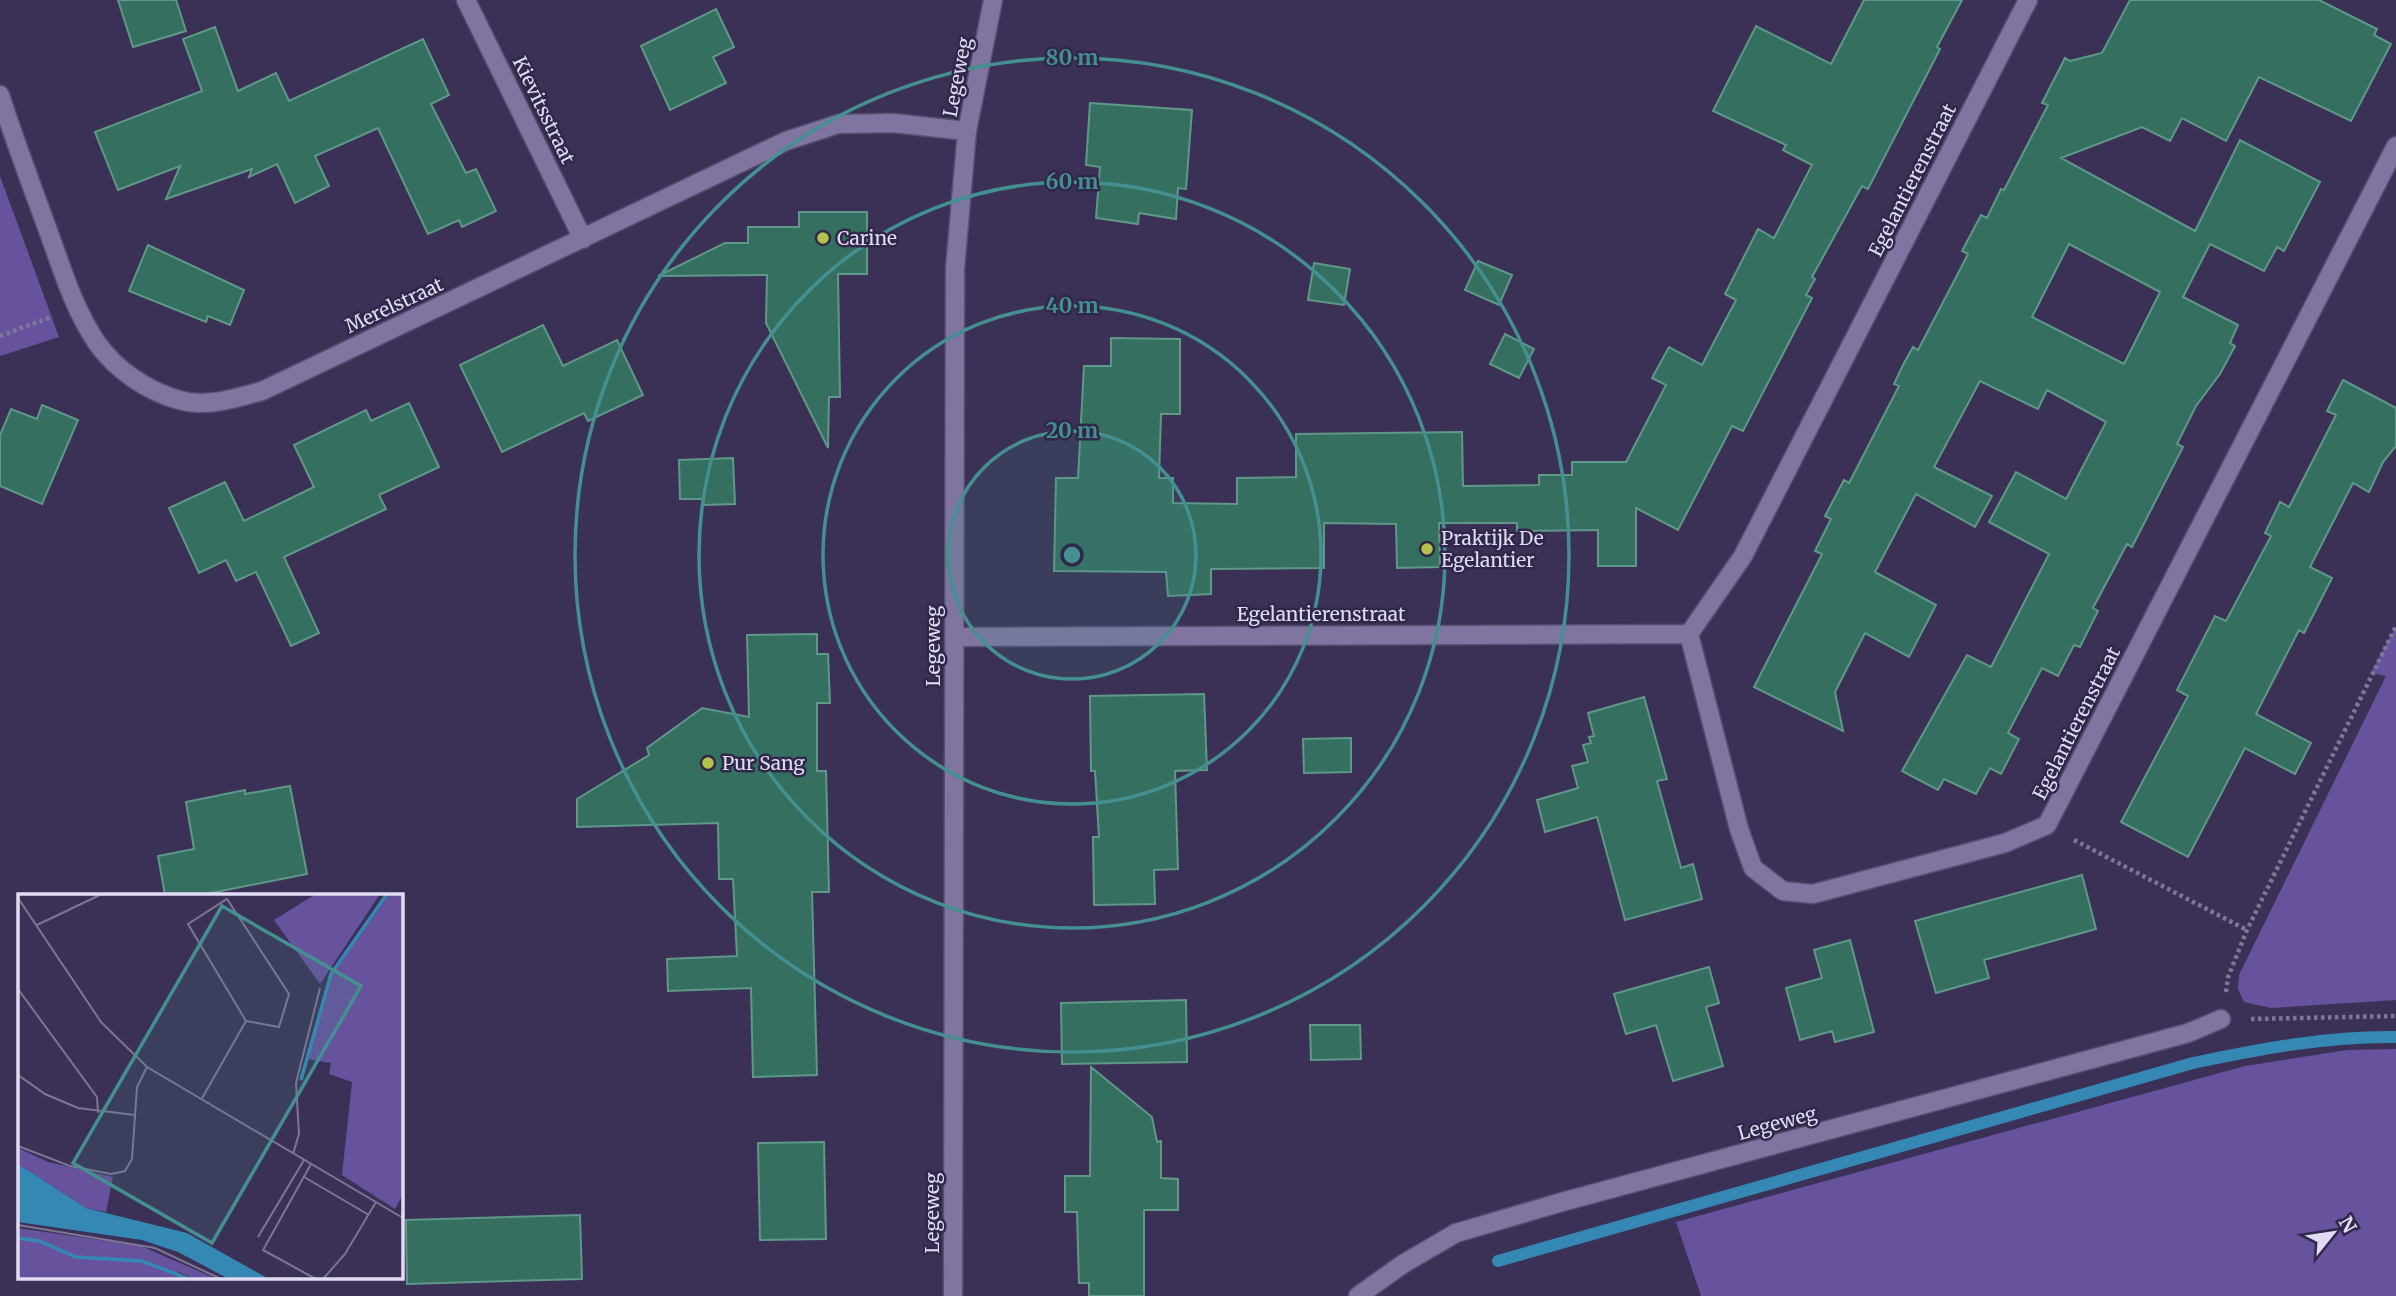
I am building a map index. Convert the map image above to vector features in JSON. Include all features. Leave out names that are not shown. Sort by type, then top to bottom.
[{"type":"street","name":"Kievitsstraat","points":[[466,0],[583,239]]},
{"type":"street","name":"Legeweg","points":[[953,1296],[955,269],[968,131],[993,0]]},
{"type":"street","name":"Egelantierenstraat","points":[[2028,0],[1743,556],[1689,634],[1739,829],[1754,868],[1783,891],[1813,894],[2005,843],[2047,825],[2396,146]]},
{"type":"street","name":"Merelstraat","points":[[0,95],[19,153],[78,307],[98,343],[121,370],[153,390],[180,401],[203,403],[262,391],[786,141],[838,124],[893,123],[968,131]]},
{"type":"street","name":"Egelantierenstraat","points":[[954,637],[1689,634]]},
{"type":"street","name":"Legeweg","points":[[1358,1296],[1456,1233],[2188,1033],[2221,1020]]},
{"type":"path","points":[[0,336],[78,307]]},
{"type":"path","points":[[2396,625],[2247,930],[2228,977],[2221,1020],[2396,1016]]},
{"type":"path","points":[[2047,825],[2247,930]]},
{"type":"shaded area","points":[[0,176],[59,337],[0,356]]},
{"type":"shaded area","points":[[2396,626],[2396,1000],[2271,1008],[2244,1002],[2238,989],[2239,975],[2386,676],[2371,673]]},
{"type":"shaded area","points":[[2396,1049],[2396,1296],[1701,1296],[1676,1222],[2245,1066],[2347,1050]]},
{"type":"building","points":[[118,0],[176,0],[186,31],[133,47]]},
{"type":"building","points":[[1864,0],[1962,0],[1937,47],[1940,49],[1868,189],[1862,186],[1812,277],[1815,279],[1806,295],[1812,298],[1743,431],[1732,426],[1678,530],[1636,508],[1636,566],[1598,566],[1598,530],[1517,531],[1517,523],[1439,523],[1440,567],[1397,568],[1396,524],[1324,523],[1324,568],[1211,569],[1211,594],[1168,596],[1166,572],[1054,571],[1056,478],[1078,478],[1084,366],[1111,366],[1111,338],[1180,339],[1180,414],[1161,414],[1159,478],[1173,478],[1173,503],[1237,504],[1237,478],[1296,477],[1296,434],[1462,432],[1463,486],[1539,485],[1539,475],[1572,475],[1572,462],[1626,462],[1666,385],[1652,378],[1669,347],[1702,365],[1736,300],[1725,294],[1758,229],[1774,238],[1812,165],[1783,150],[1786,145],[1713,111],[1756,26],[1831,64]]},
{"type":"building","points":[[2130,0],[2319,0],[2377,29],[2374,35],[2391,44],[2351,121],[2259,77],[2226,141],[2182,118],[2170,141],[2142,127],[2061,158],[2195,231],[2240,140],[2320,182],[2284,251],[2277,247],[2264,271],[2210,244],[2183,297],[2238,325],[2230,343],[2235,346],[2220,374],[2196,406],[2177,444],[2183,447],[2132,547],[2127,544],[2093,608],[2098,611],[2080,647],[2074,645],[2058,676],[2042,668],[2008,733],[2019,739],[2001,774],[1990,768],[1976,794],[1944,779],[1938,790],[1902,771],[1967,655],[1991,667],[2049,554],[1989,522],[2016,472],[2066,499],[2106,422],[2047,390],[2038,409],[1980,381],[1934,467],[1992,496],[1975,527],[1916,494],[1875,572],[1936,605],[1909,657],[1865,633],[1835,692],[1843,731],[1754,687],[1822,554],[1815,551],[1831,519],[1825,516],[1844,480],[1849,483],[1899,386],[1894,384],[1903,365],[1913,347],[1918,350],[1953,283],[1968,254],[1962,251],[1981,215],[1987,218],[2001,189],[2004,190],[2048,105],[2042,103],[2065,58],[2070,61],[2102,53]],"holes":[[[2069,244],[2160,292],[2124,364],[2032,317]]]},
{"type":"building","points":[[716,9],[734,47],[713,57],[726,83],[670,110],[641,46]]},
{"type":"building","points":[[215,27],[238,91],[276,73],[289,101],[423,39],[449,95],[431,104],[466,173],[476,169],[496,211],[462,227],[459,220],[428,234],[378,128],[315,156],[329,186],[295,203],[277,164],[249,177],[252,169],[166,199],[180,166],[118,190],[95,132],[202,91],[183,39]]},
{"type":"building","points":[[1090,103],[1192,110],[1186,189],[1178,188],[1176,219],[1139,213],[1138,224],[1096,218],[1100,167],[1086,165]]},
{"type":"building","points":[[799,212],[867,212],[867,274],[838,274],[840,397],[829,397],[828,448],[766,323],[767,275],[658,276],[725,243],[748,243],[748,227],[799,227]]},
{"type":"building","points":[[148,245],[244,290],[230,325],[208,316],[206,322],[129,291]]},
{"type":"building","points":[[1478,261],[1512,275],[1499,305],[1465,290]]},
{"type":"building","points":[[1314,263],[1350,269],[1344,305],[1308,300]]},
{"type":"building","points":[[543,325],[563,366],[617,340],[643,395],[588,421],[584,413],[502,452],[460,365]]},
{"type":"building","points":[[1505,334],[1534,349],[1519,378],[1490,364]]},
{"type":"building","points":[[2343,380],[2396,408],[2396,446],[2383,462],[2369,492],[2353,483],[2310,567],[2332,578],[2304,633],[2299,630],[2256,714],[2311,743],[2295,774],[2245,748],[2188,857],[2121,822],[2188,696],[2177,690],[2215,616],[2226,621],[2271,536],[2265,533],[2280,502],[2289,507],[2336,415],[2327,411]]},
{"type":"building","points":[[409,403],[439,467],[379,495],[386,509],[284,557],[319,633],[291,646],[256,572],[236,581],[226,560],[199,573],[169,508],[225,482],[244,521],[314,487],[294,445],[366,410],[371,421]]},
{"type":"building","points":[[42,405],[78,420],[42,504],[0,486],[0,435],[11,409],[37,419]]},
{"type":"building","points":[[733,458],[735,504],[703,505],[702,499],[680,499],[679,460]]},
{"type":"building","points":[[817,634],[817,654],[828,654],[830,703],[817,703],[817,771],[826,771],[829,892],[812,892],[817,1075],[753,1077],[751,988],[668,991],[667,959],[737,956],[733,879],[719,879],[718,823],[577,827],[577,799],[649,755],[647,748],[702,708],[749,717],[747,635]]},
{"type":"building","points":[[1204,694],[1207,770],[1175,771],[1178,869],[1154,870],[1155,904],[1094,905],[1093,837],[1099,837],[1095,771],[1091,771],[1090,696]]},
{"type":"building","points":[[1644,697],[1667,779],[1657,781],[1681,868],[1693,864],[1702,899],[1625,920],[1597,817],[1545,832],[1537,800],[1578,788],[1572,766],[1588,762],[1583,745],[1591,743],[1589,737],[1594,736],[1588,713]]},
{"type":"building","points":[[1351,738],[1351,772],[1304,773],[1303,739]]},
{"type":"building","points":[[290,786],[307,874],[206,894],[165,894],[158,856],[194,849],[186,802],[245,790],[245,794]]},
{"type":"building","points":[[2082,875],[2096,929],[1984,960],[1989,978],[1936,993],[1915,921]]},
{"type":"building","points":[[1850,940],[1874,1032],[1835,1042],[1832,1031],[1800,1040],[1786,988],[1822,978],[1814,950]]},
{"type":"building","points":[[1709,967],[1719,1003],[1706,1007],[1723,1066],[1673,1081],[1656,1025],[1626,1034],[1614,994]]},
{"type":"building","points":[[1186,1000],[1187,1062],[1062,1064],[1061,1003]]},
{"type":"building","points":[[1310,1025],[1360,1025],[1361,1059],[1311,1060]]},
{"type":"building","points":[[1091,1067],[1152,1117],[1157,1142],[1161,1141],[1161,1178],[1178,1179],[1178,1210],[1144,1210],[1144,1296],[1089,1296],[1089,1283],[1079,1283],[1077,1212],[1065,1212],[1065,1176],[1090,1176]]},
{"type":"building","points":[[824,1142],[826,1239],[760,1240],[758,1143]]},
{"type":"building","points":[[580,1215],[582,1279],[407,1284],[406,1220]]},
{"type":"waterway","points":[[1498,1261],[2193,1063],[2319,1041],[2396,1037]]},
{"type":"place","name":"Carine","points":[[823,238]]},
{"type":"place","name":"Praktijk De Egelantier","points":[[1427,549]]},
{"type":"place","name":"Pur Sang","points":[[708,763]]}]
